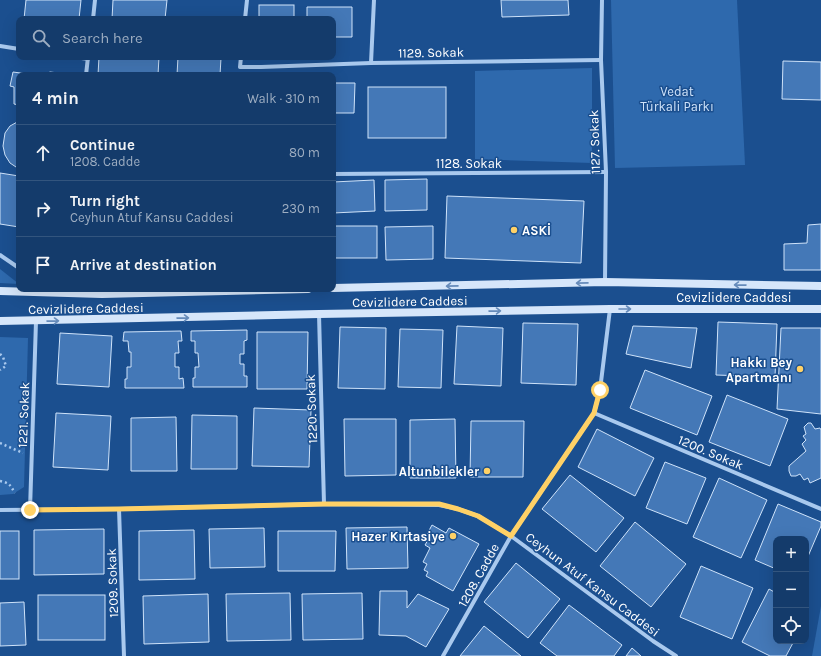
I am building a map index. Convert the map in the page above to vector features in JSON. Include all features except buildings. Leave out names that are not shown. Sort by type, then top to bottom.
[{"type":"main road","name":"Cevizlidere Caddesi","points":[[336,288],[606,282],[821,286]]},
{"type":"main road","name":"Cevizlidere Caddesi","points":[[0,291],[16,291]]},
{"type":"main road","name":"Cevizlidere Caddesi","points":[[78,292],[102,294],[174,292]]},
{"type":"main road","name":"Cevizlidere Caddesi","points":[[0,321],[610,309],[821,309]]},
{"type":"street","points":[[93,16],[95,0]]},
{"type":"street","points":[[245,16],[246,0]]},
{"type":"street","points":[[370,63],[374,0]]},
{"type":"street","name":"1127. Sokak","points":[[602,0],[601,60],[606,172],[606,282]]},
{"type":"street","points":[[0,46],[16,49]]},
{"type":"street","points":[[86,72],[88,60]]},
{"type":"street","name":"1129. Sokak","points":[[241,60],[240,67],[370,63],[601,60]]},
{"type":"street","name":"1128. Sokak","points":[[336,174],[606,172]]},
{"type":"street","points":[[0,255],[16,266]]},
{"type":"street","name":"1208. Cadde","points":[[443,656],[511,536],[594,413],[600,390],[610,309]]},
{"type":"street","name":"1220. Sokak","points":[[319,314],[324,504]]},
{"type":"street","name":"1221. Sokak","points":[[30,510],[36,321]]},
{"type":"street","name":"1200. Sokak","points":[[594,413],[821,509]]},
{"type":"street","name":"Ceyhun Atuf Kansu Caddesi","points":[[0,510],[119,509],[324,504],[439,504],[478,516],[511,536],[653,641],[676,656]]},
{"type":"street","name":"1209. Sokak","points":[[119,509],[124,656]]},
{"type":"path","points":[[0,354],[3,357],[6,366],[0,370]]},
{"type":"path","points":[[0,443],[25,454]]},
{"type":"path","points":[[0,481],[10,484],[15,493]]},
{"type":"green space","name":"Vedat Türkali Parkı","points":[[611,0],[737,0],[745,165],[615,168]]},
{"type":"green space","points":[[592,68],[592,163],[475,159],[475,71]]},
{"type":"green space","points":[[0,269],[16,282],[16,284],[0,283]]},
{"type":"green space","points":[[0,337],[28,338],[24,487],[13,494],[0,495]]},
{"type":"green space","points":[[821,606],[821,656],[812,656]]},
{"type":"place","name":"ASKİ","points":[[514,230]]},
{"type":"place","name":"Hakkı Bey Apartmanı","points":[[800,369]]},
{"type":"place","name":"Altunbilekler","points":[[487,471]]},
{"type":"place","name":"Hazer Kırtasiye","points":[[453,536]]},
{"type":"route","points":[[30,510],[324,504],[439,504],[478,516],[511,536],[594,413],[600,390]]}]
